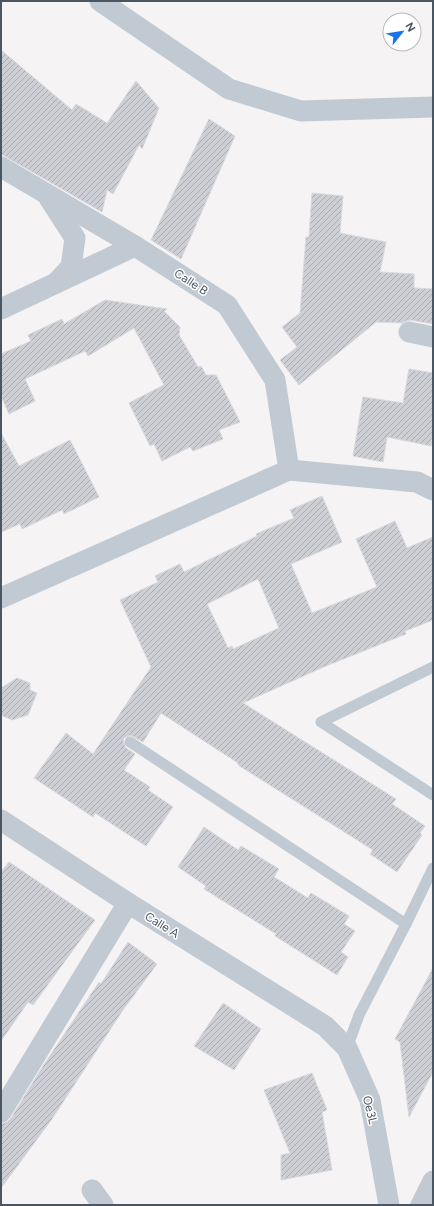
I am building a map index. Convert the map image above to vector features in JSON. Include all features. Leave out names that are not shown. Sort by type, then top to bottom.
[{"type":"street","points":[[100,1],[229,89],[301,111],[433,107]]},
{"type":"street","name":"Calle B","points":[[1,166],[135,246],[227,305],[276,380],[289,470]]},
{"type":"street","points":[[47,194],[75,238],[71,267],[55,285]]},
{"type":"street","points":[[1,309],[55,285],[135,246]]},
{"type":"street","points":[[409,332],[433,337]]},
{"type":"street","points":[[1,598],[289,470],[417,482],[433,490]]},
{"type":"street","name":"Calle A","points":[[1,820],[128,903],[325,1026]]},
{"type":"street","points":[[1,1112],[128,903]]},
{"type":"street","name":"Oe3L","points":[[325,1026],[347,1048],[370,1100],[389,1205]]},
{"type":"street","points":[[421,1205],[433,1181]]},
{"type":"lane","points":[[433,667],[321,722],[433,795]]},
{"type":"lane","points":[[130,742],[406,924]]},
{"type":"lane","points":[[347,1048],[359,1015],[433,868]]},
{"type":"building","points":[[1,50],[72,110],[76,104],[107,123],[136,81],[159,108],[142,149],[139,145],[113,194],[107,190],[102,212],[1,154]]},
{"type":"building","points":[[209,119],[235,136],[181,259],[151,240]]},
{"type":"building","points":[[312,193],[343,196],[340,233],[386,242],[380,272],[414,274],[414,288],[433,289],[433,324],[411,320],[402,323],[376,322],[299,385],[280,360],[297,347],[282,327],[300,313],[306,237],[309,237]]},
{"type":"building","points":[[105,300],[167,309],[164,311],[180,327],[179,335],[198,367],[201,366],[206,375],[216,375],[240,422],[219,430],[223,439],[193,451],[190,447],[162,461],[154,444],[150,446],[129,403],[164,385],[134,328],[88,356],[85,351],[25,379],[35,401],[9,414],[1,396],[1,354],[31,341],[28,335],[62,319],[64,324]]},
{"type":"building","points":[[409,369],[433,373],[433,432],[431,446],[387,437],[383,462],[353,456],[363,397],[403,403]]},
{"type":"building","points":[[1,433],[19,466],[70,440],[99,497],[64,514],[62,510],[22,529],[20,524],[1,532]]},
{"type":"building","points":[[322,496],[342,542],[291,564],[312,613],[377,587],[356,539],[395,521],[407,548],[433,537],[433,620],[405,631],[406,634],[326,666],[243,703],[396,799],[392,804],[425,826],[420,833],[422,835],[397,872],[370,854],[373,850],[238,765],[238,763],[161,713],[143,742],[130,735],[124,738],[123,741],[126,748],[135,754],[124,770],[150,787],[148,790],[173,807],[146,846],[95,813],[93,817],[34,778],[66,733],[93,754],[151,667],[120,600],[158,582],[155,576],[180,564],[184,572],[257,536],[256,534],[294,518],[290,510]],"holes":[[[258,579],[279,628],[233,649],[232,646],[228,648],[207,604]]]},
{"type":"building","points":[[17,678],[30,683],[30,690],[37,693],[28,715],[12,720],[1,715],[1,688]]},
{"type":"building","points":[[204,827],[238,850],[241,846],[279,869],[274,877],[308,898],[311,893],[349,916],[344,924],[355,931],[341,952],[348,957],[337,975],[275,936],[276,934],[204,889],[206,886],[178,867]]},
{"type":"building","points":[[9,862],[95,920],[33,1005],[28,1002],[1,1041],[1,872]]},
{"type":"building","points":[[128,942],[157,964],[123,1010],[52,1119],[1,1188],[1,1124],[7,1122],[11,1118],[41,1069],[99,982],[101,984]]},
{"type":"building","points":[[433,968],[433,1072],[409,1117],[400,1042],[395,1039]]},
{"type":"building","points":[[223,1003],[261,1029],[234,1070],[194,1046]]},
{"type":"building","points":[[312,1073],[327,1110],[322,1112],[332,1170],[281,1180],[281,1155],[290,1153],[264,1090]]}]
